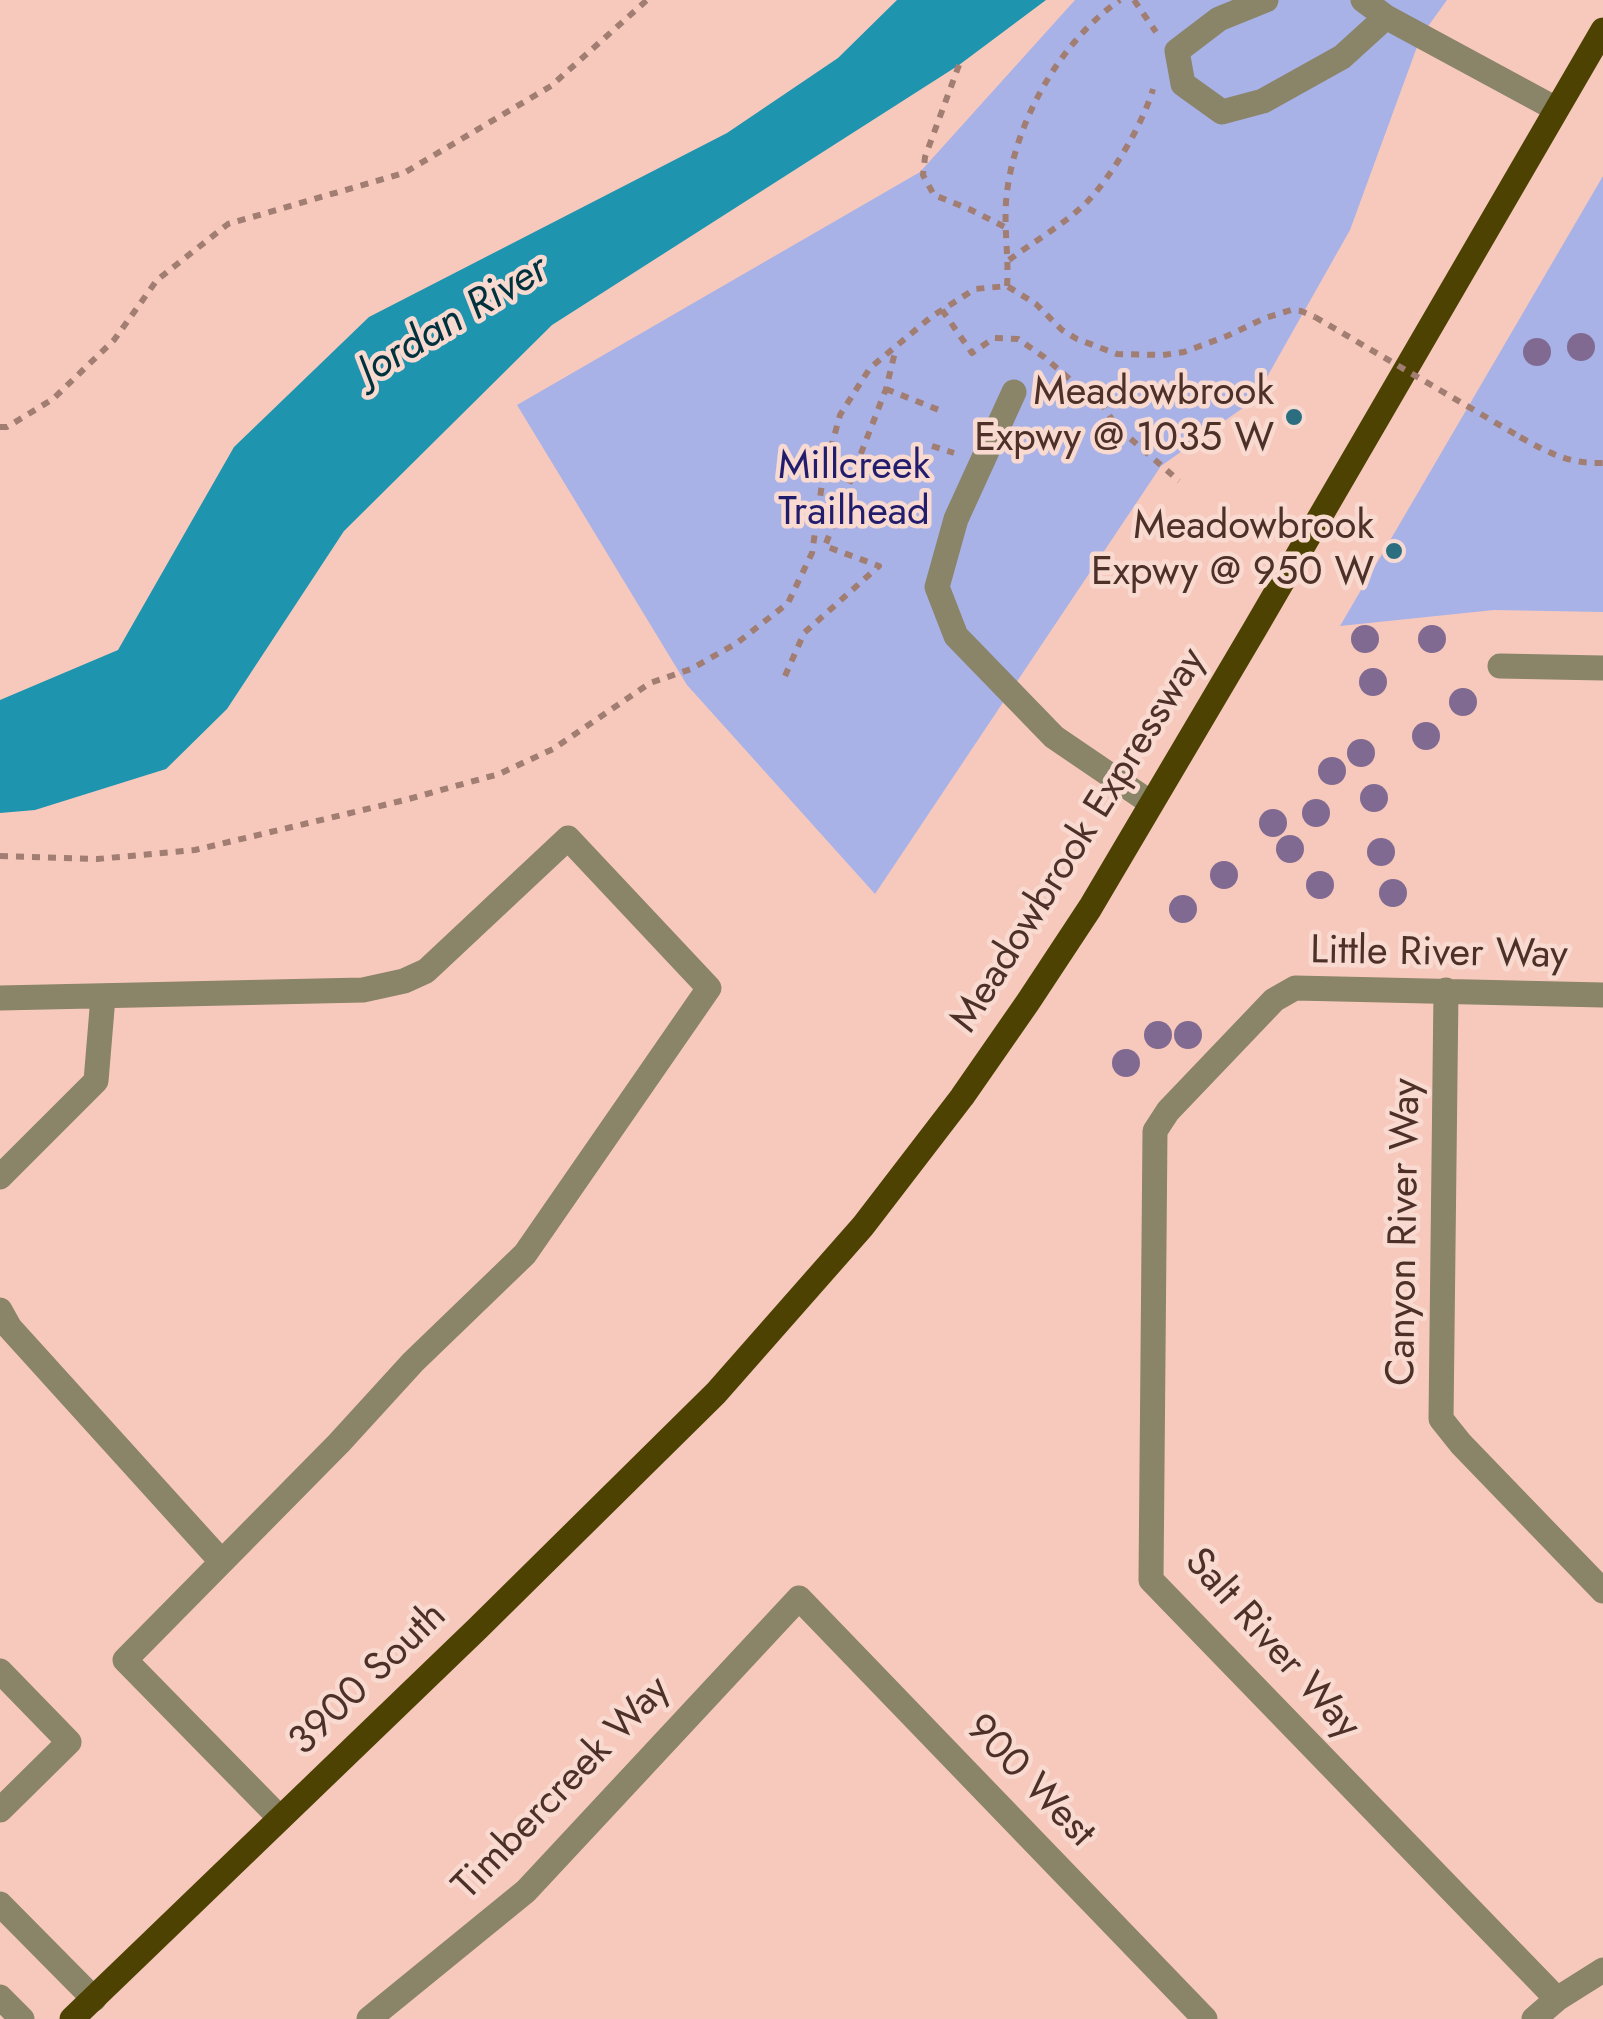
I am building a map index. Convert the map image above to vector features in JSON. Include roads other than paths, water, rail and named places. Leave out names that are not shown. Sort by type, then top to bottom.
[{"type":"main road","name":"Meadowbrook Expressway","points":[[716,1393],[863,1226],[962,1097],[1090,908],[1603,30]]},
{"type":"main road","name":"3900 South","points":[[72,2019],[716,1393]]},
{"type":"street","points":[[1266,0],[1219,19],[1177,52],[1184,84],[1222,112],[1264,101],[1342,57],[1386,16]]},
{"type":"street","points":[[1363,0],[1556,109]]},
{"type":"street","points":[[1014,392],[956,519],[937,587],[956,636],[1054,738],[1151,803]]},
{"type":"street","points":[[1500,666],[1603,668]]},
{"type":"street","points":[[0,1021],[12,998],[363,990],[404,980],[426,971],[568,838],[709,988],[525,1254],[413,1362],[126,1660],[280,1818]]},
{"type":"street","name":"Little River Way","points":[[1155,1131],[1168,1111],[1274,1000],[1294,988],[1603,994]]},
{"type":"street","name":"Canyon River Way","points":[[1446,990],[1441,1420],[1603,1591]]},
{"type":"street","points":[[0,1176],[96,1081],[102,997]]},
{"type":"street","name":"Salt River Way","points":[[1155,1131],[1150,1580],[1557,1999]]},
{"type":"street","points":[[0,1310],[10,1328],[221,1560]]},
{"type":"street","name":"Timbercreek Way","points":[[369,2019],[526,1891],[798,1598]]},
{"type":"street","name":"900 West","points":[[798,1598],[1204,2019]]},
{"type":"street","points":[[0,1672],[69,1742],[0,1810]]},
{"type":"street","points":[[0,1904],[94,1999]]},
{"type":"street","points":[[1534,2019],[1603,1970]]},
{"type":"street","points":[[0,1997],[22,2019]]},
{"type":"water","name":"Jordan River","points":[[897,0],[1046,0],[959,65],[552,325],[344,531],[227,709],[166,769],[35,810],[0,813],[0,700],[118,650],[234,447],[369,317],[727,133],[838,58]]},
{"type":"place","name":"Meadowbrook Expwy @ 1035 W","points":[[1294,417]]},
{"type":"place","name":"Meadowbrook Expwy @ 950 W","points":[[1394,551]]},
{"type":"park label","name":"Millcreek Trailhead","points":[[854,491]]}]
